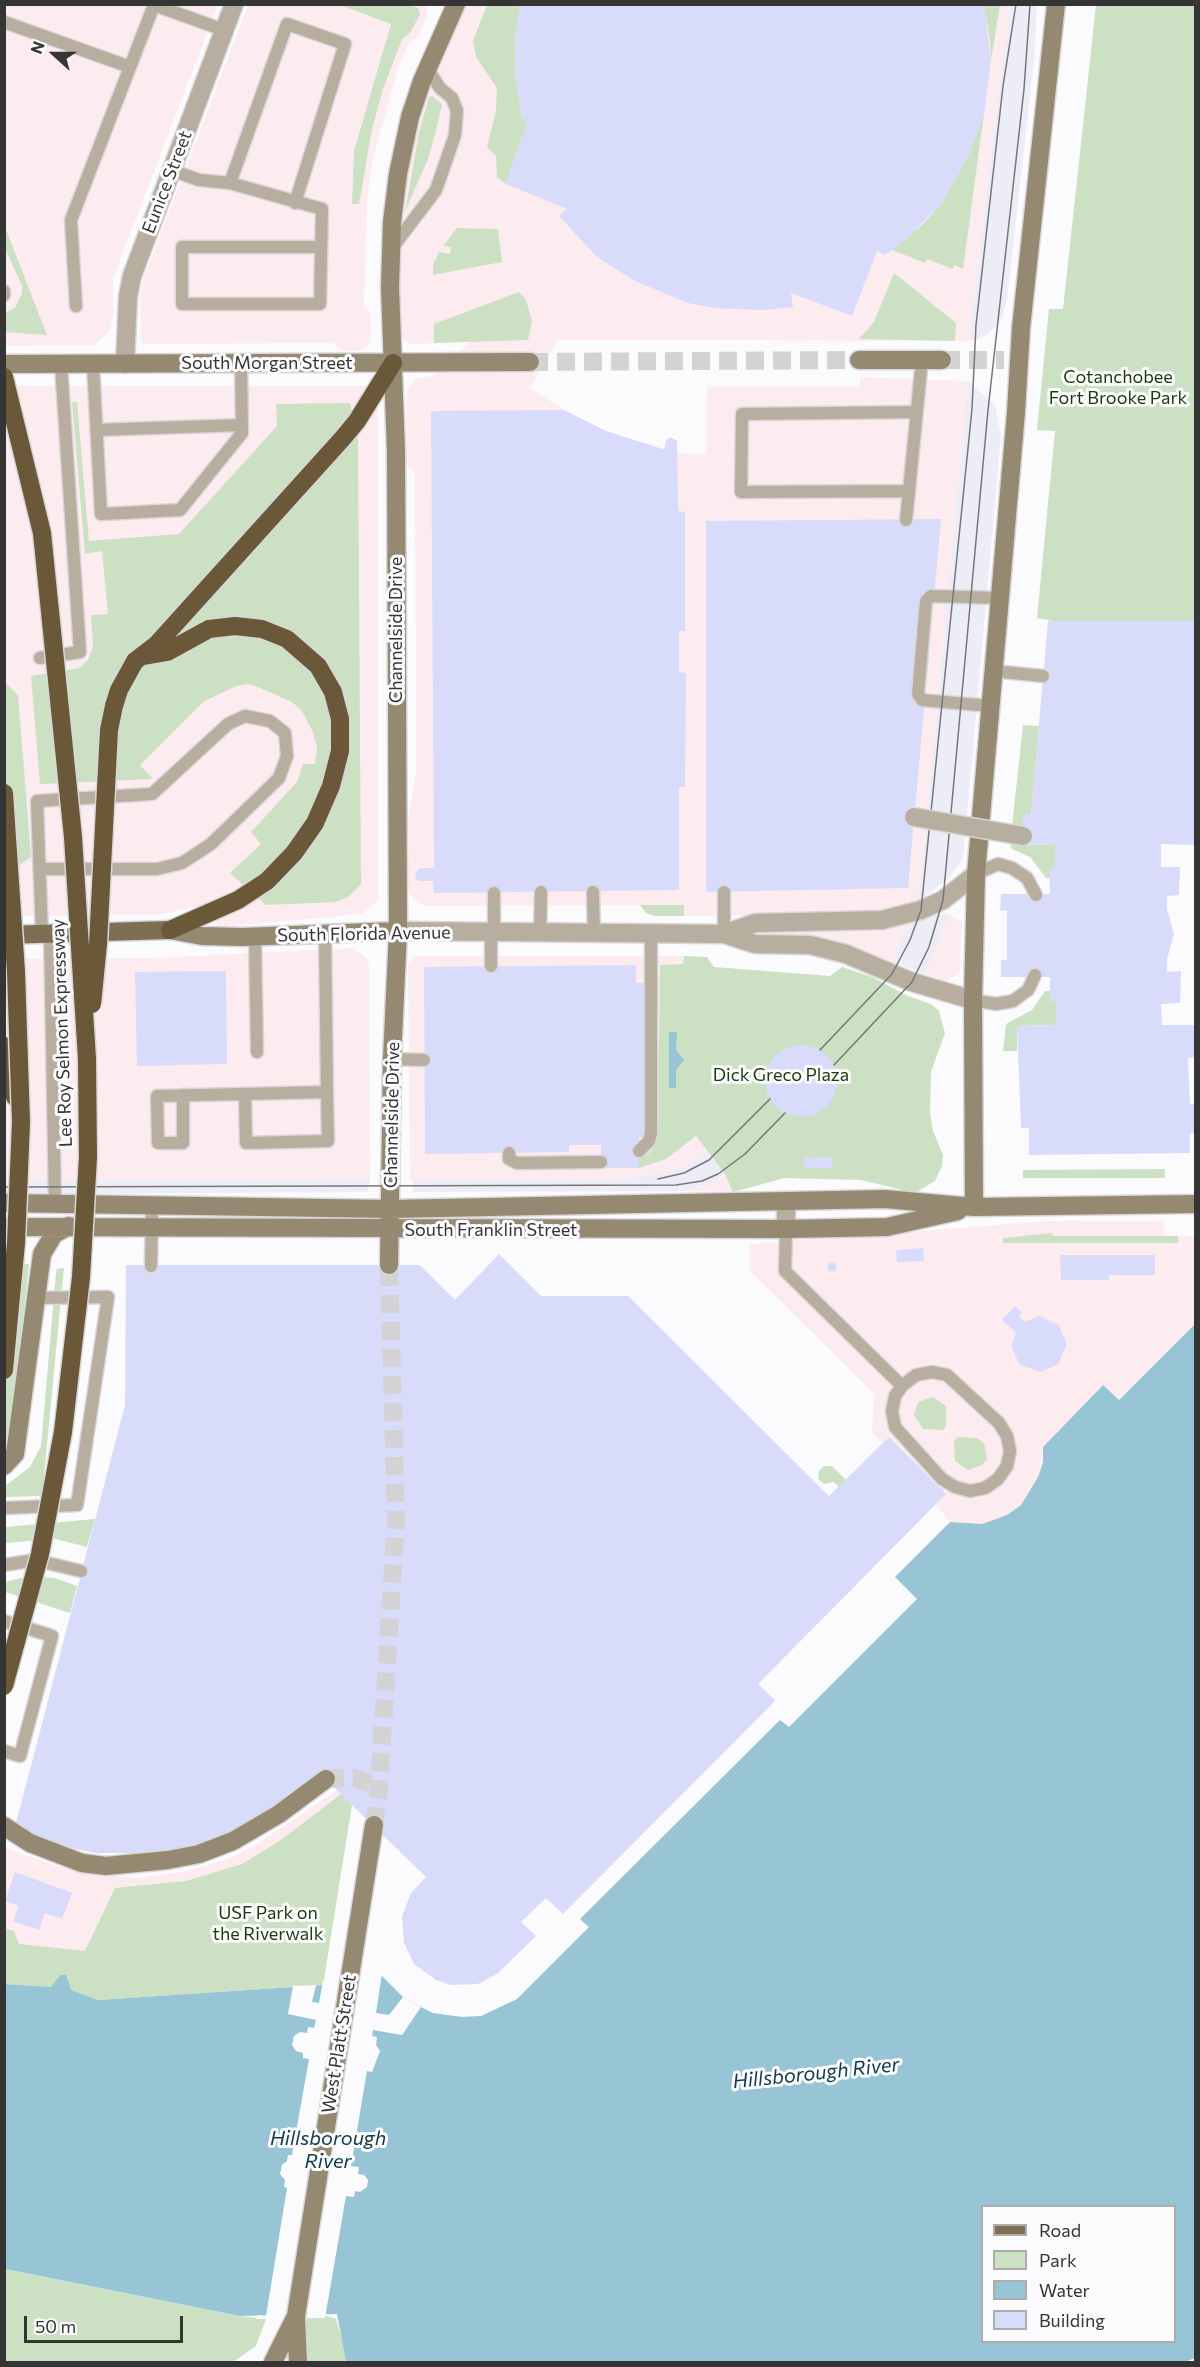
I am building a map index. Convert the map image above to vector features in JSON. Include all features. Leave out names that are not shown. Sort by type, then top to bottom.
[{"type":"highway","points":[[87,1059],[98,944],[109,730],[114,706],[135,661],[144,656],[349,430],[393,363]]},
{"type":"highway","name":"Lee Roy Selmon Expressway","points":[[4,377],[42,533],[73,837],[87,1059],[88,1156],[86,1215],[71,1379],[55,1483],[42,1544],[4,1686]]},
{"type":"highway","points":[[144,656],[167,652],[209,629],[235,626],[262,629],[287,639],[318,666],[333,692],[340,719],[340,751],[331,786],[315,823],[294,853],[267,881],[238,900],[170,930]]},
{"type":"highway","points":[[4,793],[16,972],[21,1122],[18,1217],[4,1370]]},
{"type":"highway","points":[[4,1046],[21,1122]]},
{"type":"main road","name":"South Florida Avenue","points":[[4,935],[170,930]]},
{"type":"street","name":"Eunice Street","points":[[125,364],[128,296],[132,276],[234,4]]},
{"type":"street","name":"Channelside Drive","points":[[389,1265],[392,1059],[398,931],[396,452],[391,249],[394,201],[410,117],[427,68],[456,4]]},
{"type":"street","points":[[974,1207],[973,1000],[976,874],[1000,598],[1011,361],[1056,4]]},
{"type":"street","points":[[859,360],[942,360]]},
{"type":"street","name":"South Morgan Street","points":[[4,364],[530,362]]},
{"type":"street","points":[[914,817],[1023,836]]},
{"type":"street","name":"South Florida Avenue","points":[[724,934],[755,923],[882,920],[921,910],[943,900],[976,874]]},
{"type":"street","name":"South Florida Avenue","points":[[170,930],[202,936],[398,931],[724,934],[755,944],[810,945],[846,954],[912,982],[973,1000]]},
{"type":"street","name":"South Franklin Street","points":[[4,1203],[390,1209],[885,1199],[974,1207],[1196,1204]]},
{"type":"street","points":[[786,1202],[786,1229]]},
{"type":"street","name":"South Franklin Street","points":[[4,1227],[390,1230],[887,1227],[974,1207]]},
{"type":"street","points":[[4,1466],[15,1454],[45,1247],[54,1234],[69,1226]]},
{"type":"street","points":[[4,1826],[30,1843],[82,1863],[106,1866],[168,1860],[199,1854],[233,1841],[279,1814],[326,1779]]},
{"type":"street","name":"West Platt Street","points":[[273,2361],[296,2316],[374,1826]]},
{"type":"street","points":[[296,2316],[298,2362]]},
{"type":"lane","points":[[76,306],[70,220],[154,5],[224,30]]},
{"type":"lane","points":[[4,22],[130,67]]},
{"type":"lane","points":[[230,183],[287,24],[345,44],[295,203]]},
{"type":"lane","points":[[391,249],[436,190],[455,135],[457,111],[452,98],[440,88],[427,68]]},
{"type":"lane","points":[[171,170],[200,180],[230,183],[322,209],[321,304],[182,304],[182,247],[321,247]]},
{"type":"lane","points":[[906,519],[922,359]]},
{"type":"lane","points":[[93,364],[101,514],[180,510],[242,433],[241,363]]},
{"type":"lane","points":[[40,658],[81,652],[61,364]]},
{"type":"lane","points":[[909,491],[741,492],[742,414],[917,411]]},
{"type":"lane","points":[[96,430],[242,425]]},
{"type":"lane","points":[[990,706],[922,700],[918,694],[926,601],[931,596],[1000,598]]},
{"type":"lane","points":[[993,671],[1043,676]]},
{"type":"lane","points":[[40,869],[157,869],[182,863],[211,844],[279,778],[287,756],[285,733],[270,721],[245,716],[228,724],[152,794],[37,801],[40,869],[46,934],[55,1203]]},
{"type":"lane","points":[[976,874],[998,864],[1012,868],[1027,878],[1036,895]]},
{"type":"lane","points":[[593,891],[594,933]]},
{"type":"lane","points":[[540,932],[541,892]]},
{"type":"lane","points":[[724,892],[724,934]]},
{"type":"lane","points":[[491,966],[494,893]]},
{"type":"lane","points":[[639,1151],[649,1141],[651,1133],[651,933]]},
{"type":"lane","points":[[245,1094],[246,1143],[328,1141],[325,934]]},
{"type":"lane","points":[[255,936],[257,1052]]},
{"type":"lane","points":[[973,1000],[996,1004],[1013,1001],[1028,990],[1035,975]]},
{"type":"lane","points":[[392,1059],[424,1060]]},
{"type":"lane","points":[[183,1095],[327,1092]]},
{"type":"lane","points":[[509,1153],[509,1159],[517,1163],[601,1162]]},
{"type":"lane","points":[[151,1266],[152,1205]]},
{"type":"lane","points":[[786,1229],[785,1270],[902,1386]]},
{"type":"lane","points":[[4,1508],[77,1504],[108,1297],[36,1299]]},
{"type":"lane","points":[[932,1372],[947,1375],[999,1423],[1007,1436],[1010,1451],[1007,1466],[998,1479],[985,1488],[970,1491],[955,1487],[942,1479],[895,1426],[892,1411],[895,1396],[902,1386],[916,1375],[932,1372]]},
{"type":"lane","points":[[4,1565],[35,1560],[81,1571]]},
{"type":"lane","points":[[4,1621],[52,1636],[20,1756],[4,1750]]},
{"type":"shaded area","points":[[4,5],[218,5],[113,278],[113,318],[110,330],[95,345],[5,346]]},
{"type":"shaded area","points":[[248,5],[425,5],[427,8],[427,16],[419,36],[408,44],[398,68],[372,163],[367,200],[364,308],[371,314],[371,337],[370,343],[359,351],[342,351],[333,343],[143,344],[141,341],[140,296],[143,280]]},
{"type":"shaded area","points":[[465,5],[1011,5],[969,341],[558,340],[530,388],[564,410],[606,431],[677,453],[706,454],[707,387],[860,387],[860,377],[968,381],[921,879],[916,903],[883,914],[655,916],[646,913],[639,905],[426,906],[410,895],[407,886],[407,824],[416,773],[415,474],[406,464],[407,390],[417,378],[434,376],[470,342],[410,344],[404,340],[400,333],[400,267],[406,186],[418,128],[429,88]]},
{"type":"shaded area","points":[[1011,5],[1037,5],[1034,60],[1007,300],[1002,318],[992,330],[983,337],[969,341],[1000,81]]},
{"type":"shaded area","points":[[968,381],[995,405],[1001,435],[963,859],[947,880],[916,903],[921,879]]},
{"type":"shaded area","points":[[4,386],[378,386],[378,900],[362,914],[218,927],[208,904],[158,915],[5,916]]},
{"type":"shaded area","points":[[931,914],[949,914],[925,974],[893,961],[910,921]]},
{"type":"shaded area","points":[[949,914],[962,922],[960,973],[946,981],[836,942],[764,935],[766,930]]},
{"type":"shaded area","points":[[353,948],[366,957],[369,964],[370,1179],[5,1181],[4,959],[154,958]]},
{"type":"shaded area","points":[[416,956],[684,956],[683,1145],[696,1136],[709,1152],[686,1166],[663,1173],[610,1180],[413,1181],[410,1178],[408,964]]},
{"type":"shaded area","points":[[768,1095],[725,1174],[711,1183],[685,1191],[413,1192],[413,1181],[610,1180],[662,1173],[686,1166],[709,1152]]},
{"type":"shaded area","points":[[725,1174],[733,1192],[685,1191],[711,1183]]},
{"type":"shaded area","points":[[370,1179],[367,1192],[5,1194],[4,1181]]},
{"type":"shaded area","points":[[1049,1221],[1164,1221],[1165,1236],[1195,1236],[1195,1324],[1118,1400],[1102,1385],[1043,1447],[1038,1477],[1021,1505],[1007,1515],[982,1524],[950,1522],[936,1505],[945,1494],[889,1437],[883,1443],[872,1433],[874,1394],[749,1270],[750,1244]]},
{"type":"shaded area","name":"USF Park on the Riverwalk","points":[[339,1789],[352,1805],[323,1985],[98,2000],[51,1987],[5,1984],[4,1847],[56,1866],[97,1875],[138,1878],[187,1871],[228,1859],[254,1846]]},
{"type":"green space","points":[[340,5],[409,5],[418,8],[420,14],[410,33],[402,39],[383,89],[372,129],[359,204],[352,204],[354,151],[391,24]]},
{"type":"green space","points":[[487,5],[520,5],[515,36],[515,76],[522,120],[529,117],[506,184],[497,177],[496,156],[487,147],[496,111],[497,88],[476,57],[473,41]]},
{"type":"green space","points":[[984,5],[1000,5],[991,61],[990,41]]},
{"type":"green space","name":"Cotanchobee Fort Brooke Park","points":[[1096,5],[1195,5],[1195,621],[1058,622],[1037,618],[1055,431],[1037,430],[1049,309],[1063,309]]},
{"type":"green space","points":[[432,96],[442,104],[437,127],[428,159],[405,212],[419,133],[429,97]]},
{"type":"green space","points":[[984,114],[963,269],[954,265],[953,269],[927,259],[925,263],[892,250],[924,223],[942,203],[970,152]]},
{"type":"green space","points":[[5,227],[47,335],[5,332],[5,313],[15,308],[22,293],[22,286],[5,248]]},
{"type":"green space","points":[[457,228],[498,229],[502,262],[433,275],[433,265],[439,252],[450,254],[451,247],[443,246]]},
{"type":"green space","points":[[894,273],[956,323],[955,341],[859,339],[874,322]]},
{"type":"green space","points":[[519,292],[526,300],[532,321],[528,340],[434,343],[434,324]]},
{"type":"green space","points":[[72,402],[77,402],[89,541],[179,534],[277,426],[276,404],[350,403],[358,439],[361,884],[348,897],[336,902],[266,905],[230,873],[261,844],[251,832],[297,782],[303,764],[315,764],[317,748],[313,732],[302,711],[292,702],[258,687],[248,684],[236,686],[203,702],[140,765],[153,779],[40,784],[31,676],[79,668],[88,660],[93,647],[91,615],[108,614],[102,551],[85,554]]},
{"type":"green space","points":[[4,681],[18,695],[31,857],[5,875],[4,902]]},
{"type":"green space","points":[[1023,725],[1039,726],[1031,814],[1024,814],[1024,845],[1055,844],[1055,867],[1050,878],[1046,878],[1030,857],[1012,849],[1010,845]]},
{"type":"green space","points":[[640,905],[684,905],[684,916],[655,916],[646,913]]},
{"type":"green space","name":"Dick Greco Plaza","points":[[684,956],[707,957],[714,967],[830,976],[842,967],[872,977],[908,996],[931,1004],[939,1011],[945,1033],[931,1072],[930,1113],[933,1131],[943,1155],[942,1166],[935,1181],[918,1191],[907,1191],[861,1180],[785,1178],[733,1192],[725,1174],[696,1136],[666,1159],[639,1168],[639,1156],[648,1154],[658,1136],[660,965],[683,964]]},
{"type":"green space","points":[[1045,991],[1050,991],[1050,1001],[1056,1001],[1056,1025],[1017,1026],[1017,1051],[1003,1051],[1006,1024],[1032,1010]]},
{"type":"green space","points":[[1165,1169],[1165,1178],[1023,1178],[1023,1170]]},
{"type":"green space","points":[[1052,1233],[1053,1236],[1178,1236],[1178,1243],[1003,1243],[1003,1238]]},
{"type":"green space","points":[[5,1264],[29,1264],[12,1419],[5,1444]]},
{"type":"green space","points":[[64,1268],[42,1496],[5,1497],[5,1486],[30,1467],[41,1446],[56,1273],[57,1269]]},
{"type":"green space","points":[[933,1397],[946,1406],[946,1426],[943,1430],[923,1429],[914,1415],[918,1402]]},
{"type":"green space","points":[[958,1437],[977,1438],[984,1443],[987,1459],[982,1465],[968,1470],[955,1461],[954,1441]]},
{"type":"green space","points":[[824,1466],[832,1466],[846,1480],[839,1487],[834,1482],[824,1484],[818,1479],[819,1471]]},
{"type":"green space","points":[[95,1519],[87,1547],[55,1539],[5,1543],[5,1527]]},
{"type":"green space","points":[[29,1576],[55,1578],[77,1586],[70,1613],[5,1592],[5,1582]]},
{"type":"green space","name":"USF Park on the Riverwalk","points":[[341,1794],[352,1805],[323,1985],[98,2000],[70,1990],[60,1975],[51,1987],[5,1984],[4,1928],[14,1931],[19,1944],[85,1951],[115,1888],[186,1881],[242,1864],[281,1840]]},
{"type":"green space","points":[[4,2269],[240,2316],[266,2319],[256,2346],[233,2362],[5,2362]]},
{"type":"green space","points":[[299,2307],[336,2319],[349,2362],[290,2362],[287,2352]]},
{"type":"water","points":[[669,1032],[677,1032],[676,1050],[684,1060],[676,1070],[676,1088],[669,1088]]},
{"type":"water","name":"Hillsborough River","points":[[1195,1324],[1195,2358],[1185,2362],[349,2362],[346,2361],[337,2314],[240,2316],[5,2269],[4,1984],[51,1987],[60,1975],[66,1975],[71,1990],[98,2000],[323,1985],[382,1976],[403,1997],[421,2007],[433,2013],[462,2017],[481,2016],[517,1999],[589,1927],[580,1919],[780,1720],[789,1727],[917,1599],[895,1577],[950,1522],[982,1524],[1007,1515],[1021,1505],[1038,1477],[1043,1462],[1043,1447],[1103,1385],[1119,1400]]},
{"type":"pier","points":[[382,1973],[376,2013],[389,2015],[403,1997],[421,2007],[402,2035],[373,2030],[372,2036],[377,2037],[376,2045],[380,2051],[372,2072],[367,2071],[351,2166],[359,2167],[358,2174],[364,2175],[368,2180],[367,2187],[360,2192],[355,2191],[354,2197],[346,2196],[325,2318],[256,2319],[258,2315],[266,2316],[287,2188],[284,2187],[285,2180],[280,2174],[288,2155],[292,2155],[309,2059],[303,2058],[303,2053],[296,2051],[292,2045],[294,2036],[300,2032],[307,2033],[308,2027],[314,2028],[316,2020],[288,2014],[293,1986],[316,1985],[312,2002],[319,2003],[323,1981]]},
{"type":"building","points":[[520,4],[984,4],[991,61],[984,114],[970,152],[942,203],[903,242],[885,255],[877,251],[852,316],[791,293],[793,307],[764,310],[714,308],[688,303],[635,281],[597,257],[559,216],[567,209],[506,184],[529,117],[522,121],[515,76],[515,36]]},
{"type":"building","points":[[564,410],[606,431],[664,450],[666,440],[670,437],[677,441],[678,511],[685,512],[685,631],[679,631],[679,672],[686,673],[685,787],[679,787],[679,890],[434,893],[433,881],[420,881],[416,879],[415,874],[420,868],[434,868],[431,411]]},
{"type":"building","points":[[941,519],[908,888],[706,892],[706,521]]},
{"type":"building","points":[[1048,621],[1196,621],[1196,845],[1161,844],[1161,867],[1180,867],[1179,895],[1167,896],[1167,909],[1174,934],[1167,959],[1167,972],[1181,971],[1180,1003],[1161,1004],[1162,1025],[1196,1025],[1196,1057],[1188,1058],[1190,1104],[1196,1104],[1196,1133],[1190,1133],[1190,1153],[1029,1155],[1029,1128],[1021,1128],[1017,1026],[1056,1025],[1056,1001],[1050,1001],[1050,977],[1001,977],[1001,960],[1007,960],[1007,910],[1000,911],[1001,894],[1050,894],[1049,867],[1055,867],[1055,844],[1023,845],[1023,814],[1031,814]]},
{"type":"building","points":[[636,965],[636,983],[645,983],[650,1108],[645,1108],[645,1137],[639,1137],[639,1168],[601,1168],[601,1145],[569,1145],[569,1152],[425,1154],[424,967]]},
{"type":"building","points":[[226,971],[227,1064],[137,1066],[135,972]]},
{"type":"building","name":"Dick Greco Plaza","points":[[801,1045],[821,1051],[831,1061],[837,1081],[831,1101],[821,1111],[801,1117],[781,1111],[771,1101],[765,1081],[771,1061],[781,1051]]},
{"type":"building","points":[[832,1157],[832,1168],[805,1168],[804,1158]]},
{"type":"building","points":[[923,1248],[924,1261],[897,1262],[896,1250]]},
{"type":"building","points":[[499,1254],[541,1296],[628,1296],[829,1496],[889,1437],[946,1494],[758,1684],[775,1700],[772,1704],[563,1914],[546,1898],[521,1922],[536,1936],[497,1974],[478,1984],[451,1985],[436,1980],[414,1964],[404,1943],[402,1916],[411,1893],[426,1877],[320,1774],[273,1812],[218,1839],[157,1853],[96,1853],[66,1847],[15,1827],[125,1405],[126,1265],[420,1265],[455,1300]]},
{"type":"building","points":[[1060,1255],[1155,1255],[1155,1275],[1109,1275],[1109,1280],[1061,1280]]},
{"type":"building","points":[[832,1262],[837,1267],[832,1272],[827,1267]]},
{"type":"building","points":[[1015,1306],[1022,1313],[1019,1316],[1025,1322],[1039,1316],[1059,1325],[1067,1344],[1058,1364],[1040,1372],[1019,1364],[1011,1345],[1016,1333],[1002,1320]]},
{"type":"building","points":[[15,1872],[72,1893],[62,1919],[45,1913],[39,1930],[13,1921],[19,1906],[5,1901]]},
{"type":"tunnel","points":[[530,362],[859,360]]},
{"type":"tunnel","points":[[942,360],[1004,360]]},
{"type":"tunnel","points":[[374,1825],[379,1787],[396,1519],[389,1265]]},
{"type":"tunnel","points":[[326,1779],[354,1778],[379,1787]]},
{"type":"tram line","points":[[820,1050],[892,974],[910,940],[921,910],[972,409],[976,325],[1003,86],[1016,4]]},
{"type":"tram line","points":[[834,1065],[912,982],[929,947],[943,900],[988,410],[1024,89],[1030,4]]},
{"type":"tram line","points":[[658,1179],[684,1173],[709,1160],[770,1099]]},
{"type":"tram line","points":[[4,1187],[676,1185],[702,1181],[718,1174],[745,1154],[785,1113]]}]
